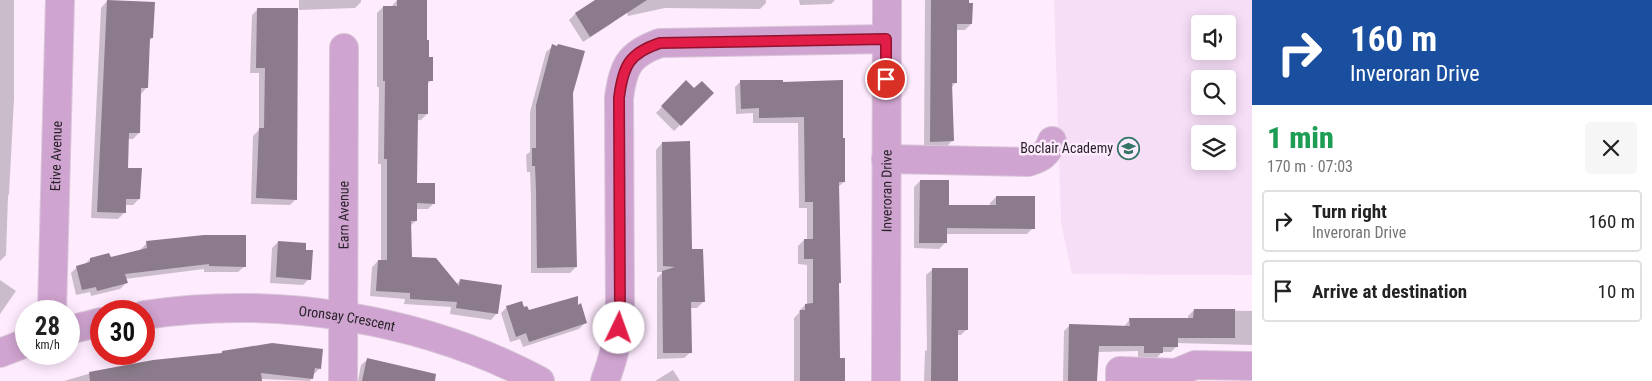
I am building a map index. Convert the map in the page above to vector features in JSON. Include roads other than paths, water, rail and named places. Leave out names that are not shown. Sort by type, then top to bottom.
[{"type":"street","name":"Etive Avenue","points":[[52,300],[60,0]]},
{"type":"street","name":"Inveroran Drive","points":[[886,381],[887,0]]},
{"type":"street","points":[[605,381],[618,340],[620,317],[619,98],[625,70],[633,58],[644,48],[660,43],[886,39]]},
{"type":"street","name":"Earn Avenue","points":[[343,381],[344,48]]},
{"type":"street","points":[[886,159],[1028,162],[1042,158],[1048,151],[1052,141]]},
{"type":"street","name":"Oronsay Crescent","points":[[155,313],[225,308],[286,310],[342,316],[383,324],[472,351],[540,381]]},
{"type":"street","points":[[0,353],[15,347]]},
{"type":"street","points":[[1120,381],[1120,371],[1176,373],[1195,365],[1252,366]]},
{"type":"place","name":"Boclair Academy","points":[[1129,148]]}]
